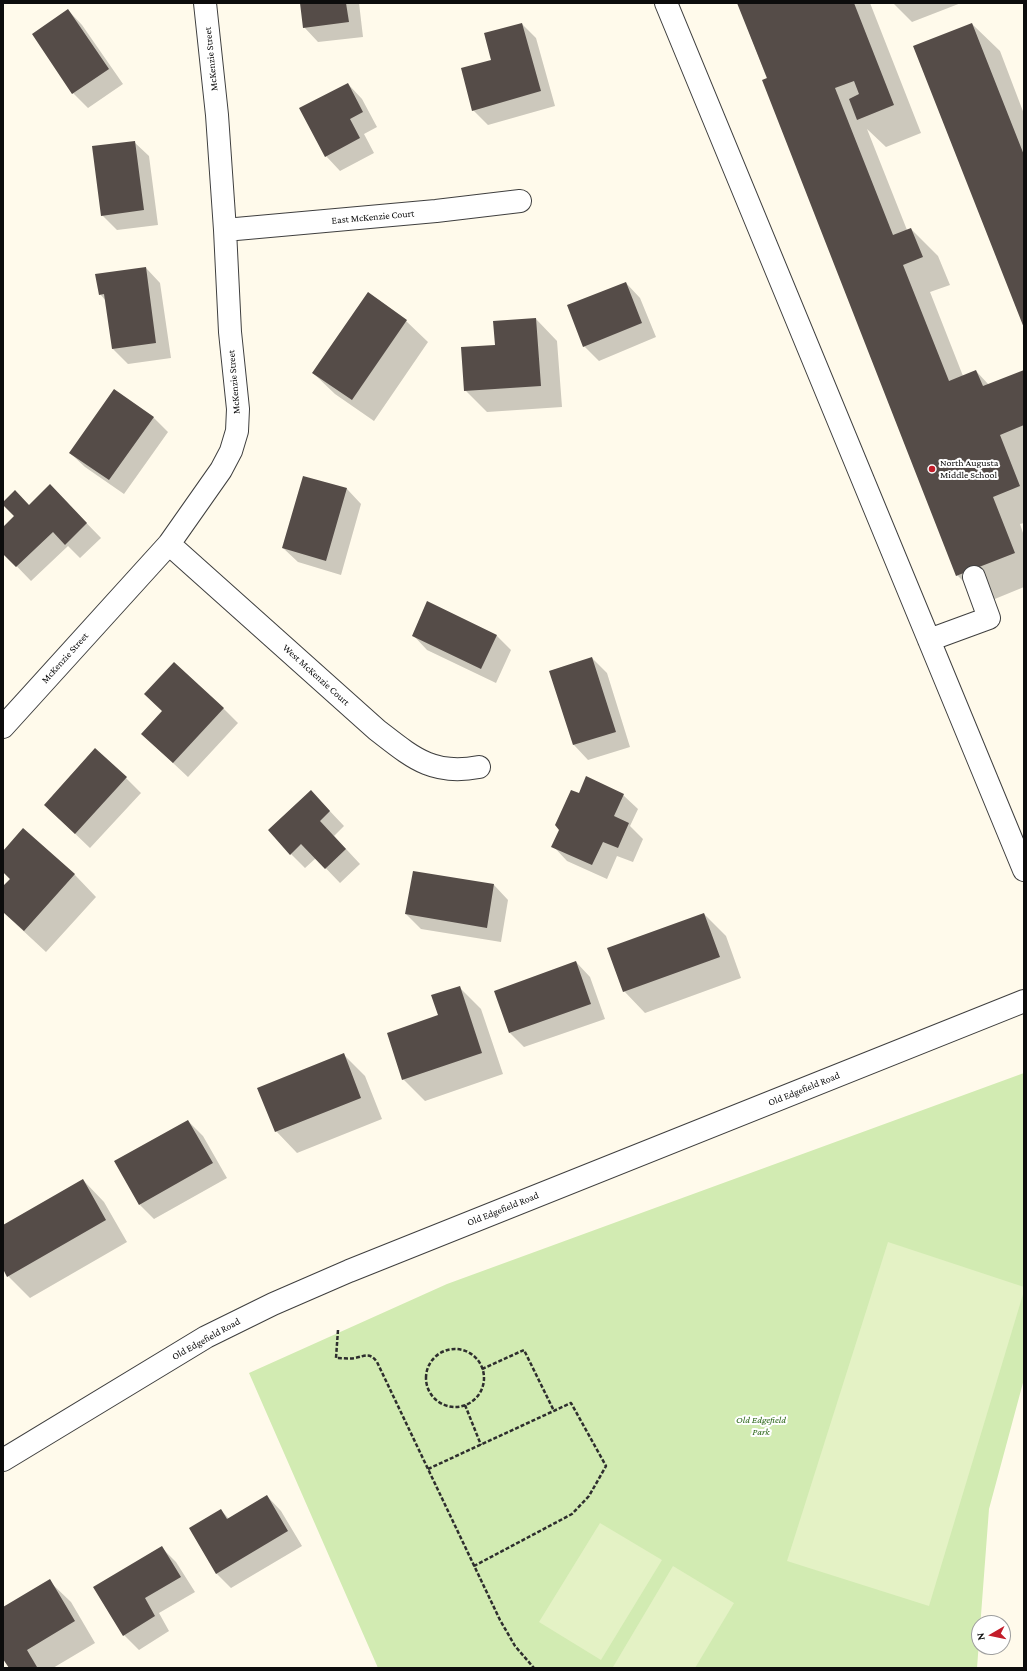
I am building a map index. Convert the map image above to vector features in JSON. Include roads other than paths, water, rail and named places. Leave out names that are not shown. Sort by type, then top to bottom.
[{"type":"street","name":"McKenzie Street","points":[[3,727],[169,544],[221,470],[231,451],[236,430],[238,409],[230,332],[225,230],[216,115],[205,3]]},
{"type":"street","points":[[666,3],[1024,870]]},
{"type":"street","name":"East McKenzie Court","points":[[225,230],[436,211],[520,201]]},
{"type":"street","name":"West McKenzie Court","points":[[169,544],[377,730],[409,755],[426,764],[445,769],[464,770],[479,767]]},
{"type":"street","points":[[929,640],[989,618],[974,577]]},
{"type":"street","name":"Old Edgefield Road","points":[[3,1460],[206,1337],[280,1301],[363,1265],[1024,1001]]},
{"type":"place","name":"North Augusta Middle School","points":[[932,469]]},
{"type":"park label","name":"Old Edgefield Park","points":[[761,1426]]}]
